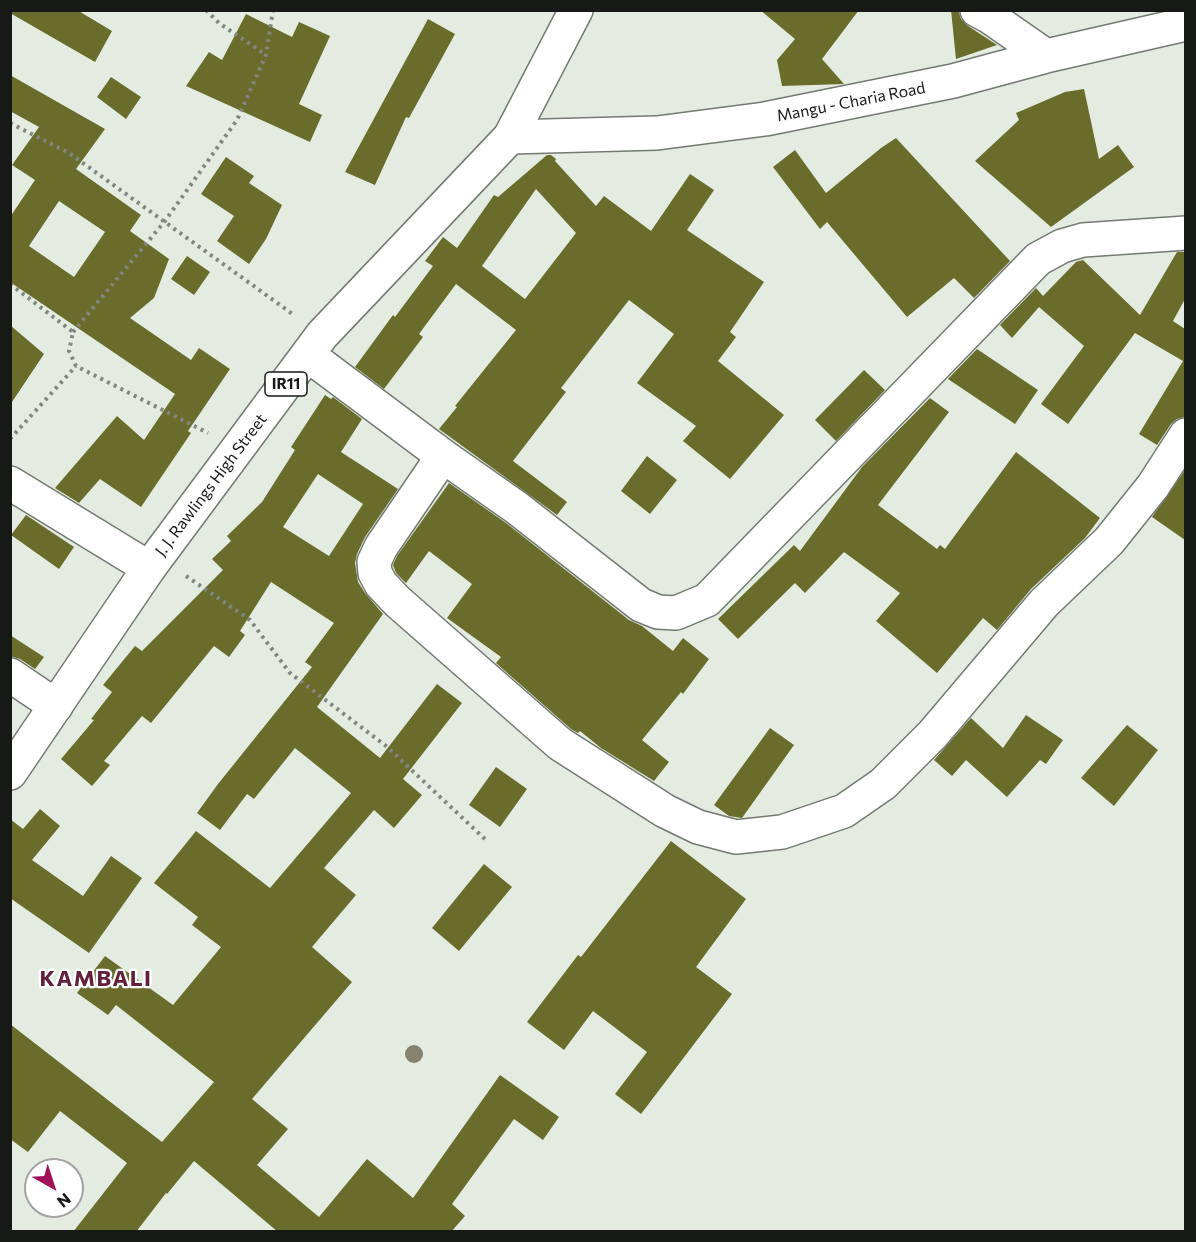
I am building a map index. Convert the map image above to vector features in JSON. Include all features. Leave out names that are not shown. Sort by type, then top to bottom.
[{"type":"street","name":"J. J. Rawlings High Street","points":[[10,773],[154,562],[315,345],[510,138],[576,10]]},
{"type":"street","points":[[977,10],[1046,56]]},
{"type":"street","name":"Mangu - Charia Road","points":[[510,138],[657,133],[765,119],[953,81],[1046,56],[1185,24]]},
{"type":"street","points":[[315,345],[443,456],[517,508],[641,605],[658,612],[676,613],[707,600],[1038,259],[1062,246],[1083,240],[1185,233]]},
{"type":"street","points":[[443,456],[381,547],[374,562],[375,573],[381,584],[397,602],[560,744],[665,811],[698,827],[736,837],[782,832],[844,811],[883,784],[933,734],[1044,603],[1108,541],[1153,486],[1185,435]]},
{"type":"street","points":[[10,483],[154,562]]},
{"type":"street","points":[[10,675],[56,706]]},
{"type":"path","points":[[206,10],[219,23],[266,55]]},
{"type":"path","points":[[238,448],[76,366],[69,351],[73,332],[165,221],[237,120],[266,55],[273,10]]},
{"type":"path","points":[[10,123],[69,153],[165,221],[315,345]]},
{"type":"path","points":[[10,284],[73,332]]},
{"type":"path","points":[[10,439],[76,366]]},
{"type":"path","points":[[154,562],[250,620],[290,673],[386,746],[487,841]]},
{"type":"building","points":[[10,10],[77,10],[112,31],[95,62],[10,13]]},
{"type":"building","points":[[760,10],[859,10],[822,59],[844,84],[782,86],[777,60],[795,39]]},
{"type":"building","points":[[951,10],[958,10],[961,19],[968,26],[997,45],[956,59]]},
{"type":"building","points":[[246,14],[292,37],[299,22],[330,36],[299,104],[322,115],[310,142],[186,86],[209,52],[222,60]]},
{"type":"building","points":[[428,19],[455,34],[409,118],[406,117],[375,185],[345,172]]},
{"type":"building","points":[[10,75],[105,129],[76,169],[141,215],[130,231],[169,259],[154,298],[130,318],[191,360],[199,348],[230,369],[188,431],[191,433],[141,507],[100,479],[79,503],[55,488],[117,416],[144,440],[175,394],[10,282],[10,217],[35,180],[12,165],[39,127],[10,111]],"holes":[[[59,201],[105,232],[74,277],[29,246]]]},
{"type":"building","points":[[111,77],[141,97],[126,119],[97,97]]},
{"type":"building","points":[[1084,89],[1099,159],[1118,145],[1134,167],[1051,227],[975,161],[1019,120],[1016,113],[1065,92]]},
{"type":"building","points":[[896,138],[1010,261],[974,298],[954,278],[907,317],[827,222],[820,229],[773,167],[795,150],[826,193]]},
{"type":"building","points":[[547,155],[556,159],[555,161],[596,206],[604,196],[651,231],[690,174],[714,190],[687,230],[764,282],[730,332],[736,337],[718,361],[784,415],[730,479],[683,441],[696,426],[637,383],[674,334],[629,300],[561,388],[566,392],[513,461],[567,502],[557,515],[439,429],[516,330],[456,284],[419,334],[423,337],[384,389],[355,367],[433,266],[425,261],[443,237],[457,248],[494,195],[498,197]],"holes":[[[536,189],[576,233],[525,299],[482,266]]]},
{"type":"building","points":[[226,157],[254,176],[249,183],[282,205],[266,239],[249,264],[217,241],[234,216],[201,194]]},
{"type":"building","points":[[1177,252],[1185,252],[1185,299],[1173,321],[1185,329],[1185,417],[1171,424],[1157,445],[1139,434],[1183,361],[1135,333],[1068,424],[1041,404],[1084,346],[1039,307],[1012,338],[1000,325],[1036,288],[1043,296],[1076,262],[1083,260],[1140,315]]},
{"type":"building","points":[[187,256],[210,272],[194,295],[171,279]]},
{"type":"building","points":[[10,325],[44,354],[10,405]]},
{"type":"building","points":[[977,349],[1038,390],[1015,424],[948,379]]},
{"type":"building","points":[[864,370],[885,390],[836,441],[815,420]]},
{"type":"building","points":[[325,395],[331,399],[333,397],[362,419],[341,452],[398,489],[365,537],[355,563],[358,582],[383,614],[317,707],[380,758],[437,684],[462,703],[403,779],[422,795],[394,828],[374,810],[324,868],[356,895],[312,947],[352,982],[252,1099],[288,1129],[257,1165],[319,1217],[367,1159],[413,1198],[500,1075],[559,1117],[543,1140],[514,1119],[452,1204],[465,1216],[451,1232],[278,1232],[194,1161],[136,1232],[73,1232],[127,1163],[60,1111],[28,1152],[10,1139],[10,1024],[162,1142],[214,1082],[116,1005],[108,1015],[77,993],[105,956],[173,1005],[221,947],[192,925],[198,917],[154,883],[196,831],[270,888],[351,793],[295,748],[254,799],[247,794],[220,830],[197,813],[312,667],[305,662],[334,623],[271,582],[240,631],[245,635],[229,657],[214,646],[151,723],[142,716],[104,761],[110,765],[92,786],[61,759],[94,720],[91,719],[112,692],[103,685],[135,646],[142,651],[223,570],[212,559],[231,541],[227,536],[262,502],[295,450],[291,447]],"holes":[[[318,474],[363,504],[329,556],[283,527]]]},
{"type":"building","points":[[930,398],[949,412],[878,505],[937,549],[940,545],[945,549],[1016,452],[1100,518],[1085,538],[1031,589],[997,630],[983,618],[937,673],[876,621],[900,593],[844,552],[805,593],[795,583],[738,639],[718,619],[794,545],[800,551],[862,467]]},
{"type":"building","points":[[647,456],[677,480],[650,514],[621,491]]},
{"type":"building","points":[[1185,470],[1185,540],[1152,517]]},
{"type":"building","points":[[449,483],[506,523],[629,620],[642,626],[673,651],[683,638],[709,659],[683,694],[681,692],[642,740],[669,762],[654,781],[601,748],[580,731],[578,733],[571,729],[496,663],[501,657],[447,618],[472,584],[429,551],[406,583],[396,573],[393,565],[397,556]]},
{"type":"building","points":[[26,515],[74,547],[59,569],[11,535]]},
{"type":"building","points":[[10,635],[44,657],[35,669],[20,659],[10,656]]},
{"type":"building","points":[[1026,715],[1063,740],[1046,764],[1040,760],[1007,797],[966,760],[952,776],[934,760],[971,718],[1003,748]]},
{"type":"building","points":[[1127,725],[1158,750],[1114,806],[1081,778]]},
{"type":"building","points":[[770,728],[794,745],[742,818],[729,816],[714,805]]},
{"type":"building","points":[[496,767],[527,789],[500,827],[469,805]]},
{"type":"building","points":[[40,809],[60,826],[32,860],[83,896],[111,856],[142,878],[89,953],[10,898],[10,819],[23,829]]},
{"type":"building","points":[[671,841],[746,899],[696,967],[732,994],[641,1114],[615,1094],[647,1052],[593,1011],[564,1050],[527,1022],[578,955],[581,957]]},
{"type":"building","points":[[484,864],[512,887],[459,951],[432,928]]},
{"type":"district","name":"KAMBALI","points":[[96,979]]}]
